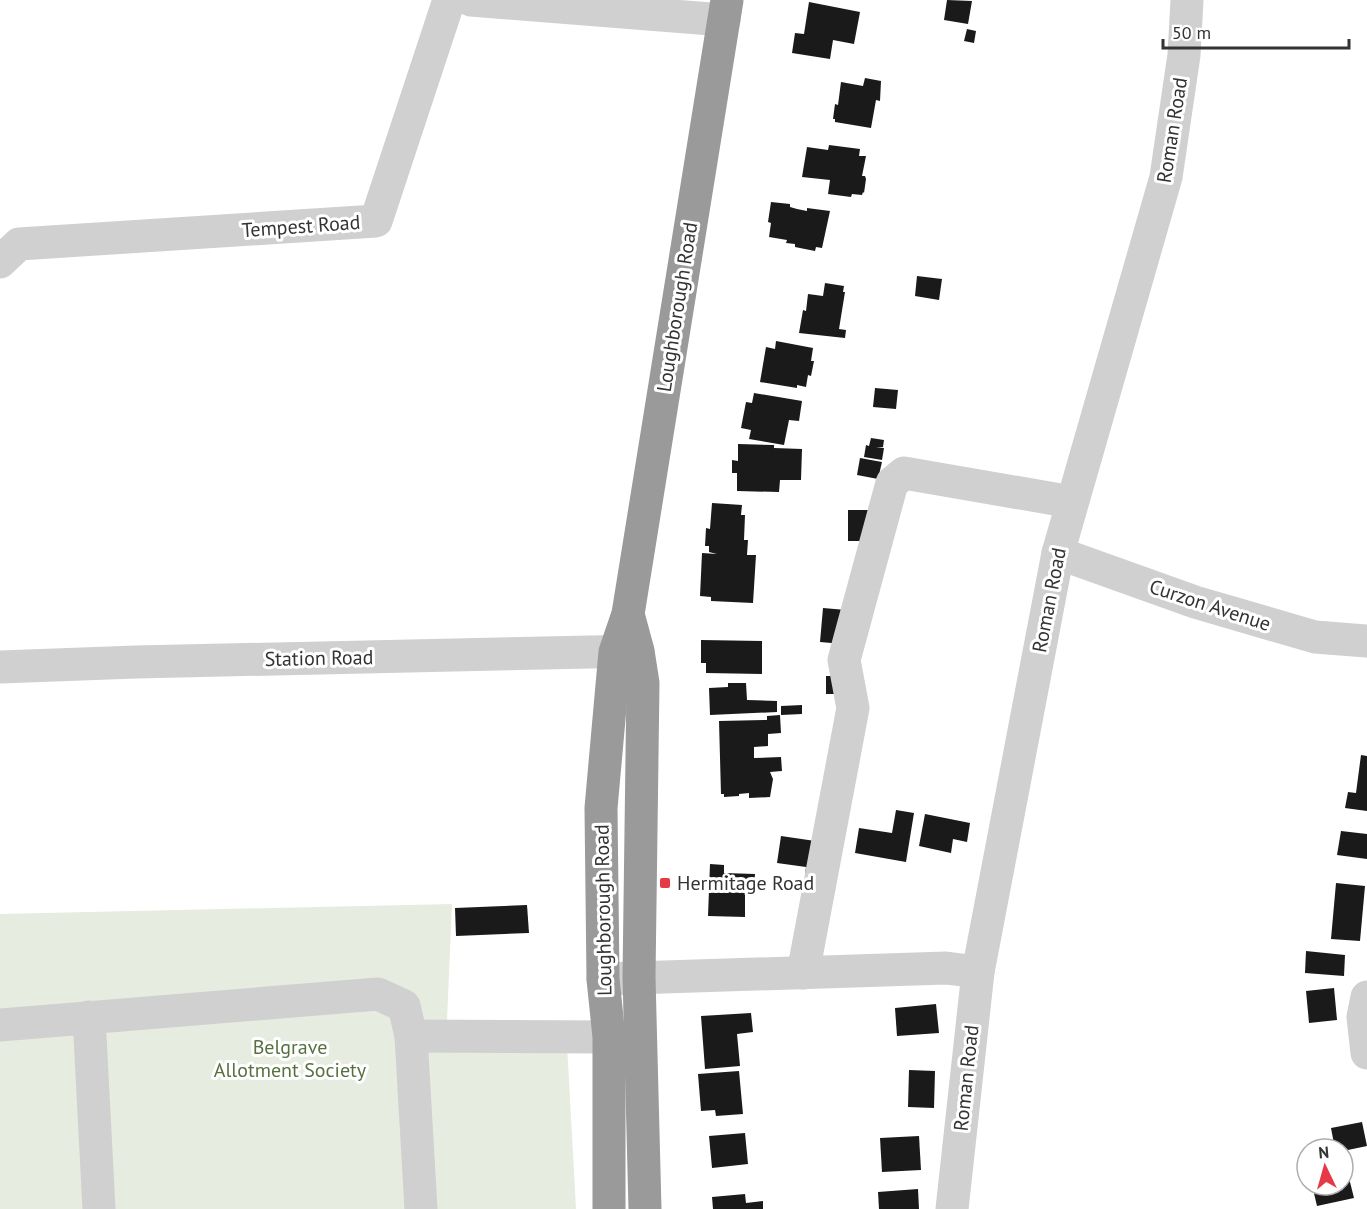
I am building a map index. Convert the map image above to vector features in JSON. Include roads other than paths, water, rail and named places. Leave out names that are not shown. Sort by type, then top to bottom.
[{"type":"highway","name":"Loughborough Road","points":[[609,1209],[609,1037],[603,979],[601,808],[627,652],[628,614],[725,10]]},
{"type":"highway","name":"Loughborough Road","points":[[627,652],[643,683],[639,977],[645,1209]]},
{"type":"street","name":"Tempest Road","points":[[0,262],[19,244],[376,221],[449,0]]},
{"type":"street","points":[[471,0],[725,10]]},
{"type":"street","name":"Roman Road","points":[[952,1209],[978,972],[1058,553],[1166,177],[1184,55],[1187,0]]},
{"type":"street","points":[[803,973],[853,708],[844,660],[892,483],[904,473],[1072,502]]},
{"type":"street","name":"Curzon Avenue","points":[[1058,553],[1195,602],[1315,637],[1367,641]]},
{"type":"street","name":"Station Road","points":[[0,667],[627,652]]},
{"type":"street","points":[[603,979],[946,968],[978,972]]},
{"type":"street","points":[[0,1025],[378,994],[404,1006],[411,1036],[421,1209]]},
{"type":"street","points":[[1367,997],[1363,1017],[1367,1053]]},
{"type":"street","points":[[89,1017],[99,1209]]},
{"type":"street","points":[[411,1036],[609,1037]]},
{"type":"place","name":"Hermitage Road","points":[[665,883]]},
{"type":"park label","name":"Belgrave Allotment Society","points":[[290,1058]]}]
